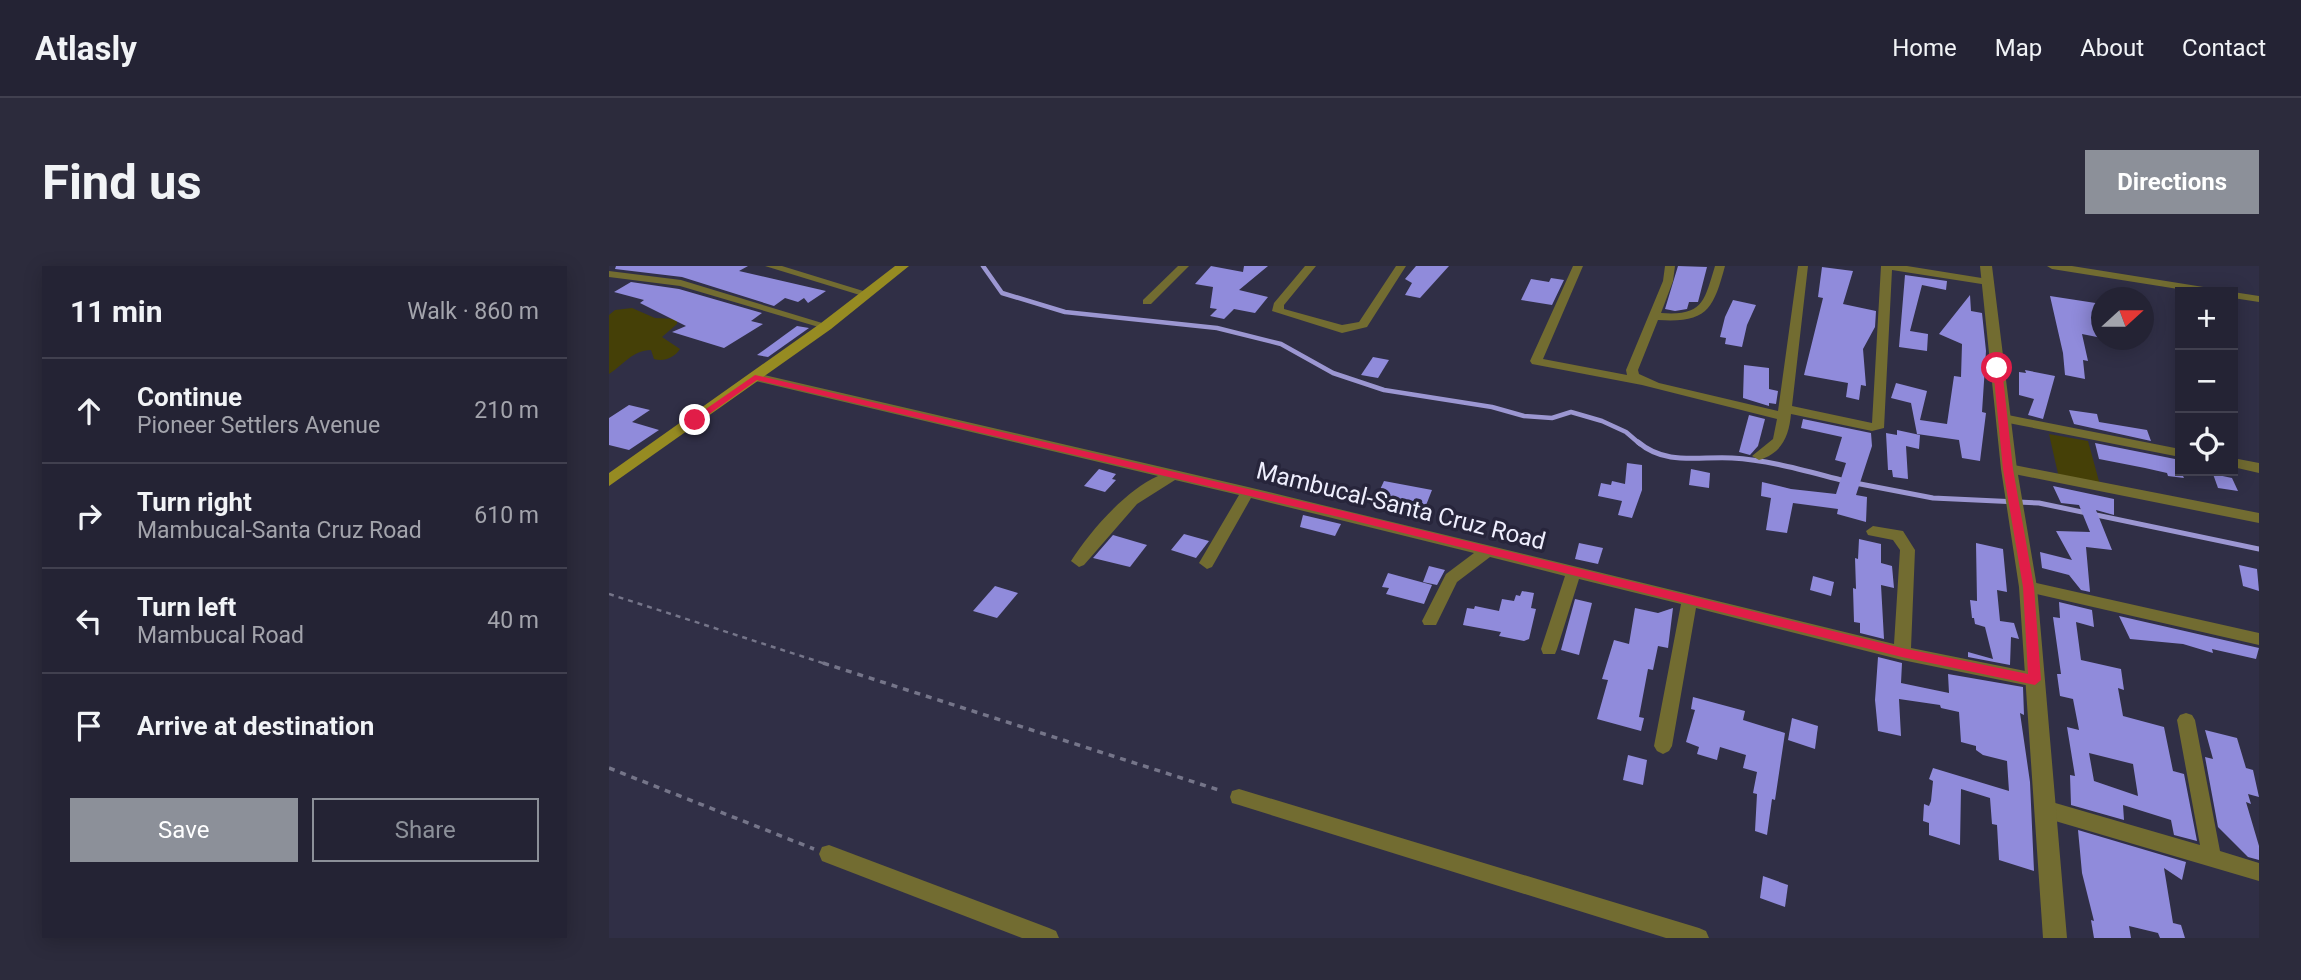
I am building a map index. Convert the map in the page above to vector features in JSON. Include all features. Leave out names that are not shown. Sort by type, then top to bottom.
[{"type":"main road","points":[[609,481],[825,326],[903,266]]},
{"type":"street","points":[[770,266],[866,294]]},
{"type":"street","points":[[1147,302],[1184,266]]},
{"type":"street","points":[[1311,266],[1278,305],[1278,311],[1342,329],[1363,325],[1401,266]]},
{"type":"street","points":[[1578,266],[1536,361],[1872,427],[1879,425],[1886,266],[1989,282]]},
{"type":"street","points":[[1641,381],[1634,376],[1632,370],[1668,281],[1670,266]]},
{"type":"street","points":[[1654,316],[1684,317],[1702,312],[1707,307],[1720,266]]},
{"type":"street","points":[[1759,456],[1776,446],[1782,437],[1803,266]]},
{"type":"street","points":[[1986,266],[2008,469],[2028,587],[2055,938]]},
{"type":"street","points":[[2052,266],[2184,287]]},
{"type":"street","points":[[609,274],[681,283],[825,326]]},
{"type":"street","points":[[2238,296],[2259,299]]},
{"type":"street","name":"Mambucal-Santa Cruz Road","points":[[755,377],[1248,492],[1902,653],[2035,680]]},
{"type":"street","points":[[2003,418],[2175,452]]},
{"type":"street","points":[[2238,464],[2259,468]]},
{"type":"street","points":[[2008,469],[2259,519]]},
{"type":"street","points":[[1079,561],[1135,496],[1154,482],[1174,475]]},
{"type":"street","points":[[1207,563],[1248,492]]},
{"type":"street","points":[[1873,531],[1898,535],[1908,550],[1902,653]]},
{"type":"street","points":[[1430,621],[1451,578],[1487,551]]},
{"type":"street","points":[[1549,649],[1574,572]]},
{"type":"street","points":[[2028,587],[2259,639]]},
{"type":"street","points":[[1663,746],[1689,601]]},
{"type":"street","points":[[2186,720],[2212,858]]},
{"type":"street","points":[[1239,797],[1699,938]]},
{"type":"street","points":[[2045,808],[2259,872]]},
{"type":"street","points":[[829,854],[1049,938]]},
{"type":"path","points":[[609,594],[1239,797]]},
{"type":"path","points":[[609,768],[829,854]]},
{"type":"shaded area","points":[[632,308],[655,318],[677,319],[677,324],[662,337],[680,349],[665,360],[654,359],[651,350],[639,352],[609,374],[609,315],[615,310]]},
{"type":"shaded area","points":[[2049,434],[2088,441],[2100,485],[2059,478]]},
{"type":"building","points":[[616,266],[748,266],[739,271],[826,291],[808,303],[804,298],[798,302],[785,298],[774,306],[682,277],[615,269]]},
{"type":"building","points":[[1211,266],[1243,272],[1244,266],[1268,266],[1239,290],[1268,297],[1255,313],[1234,309],[1224,319],[1210,316],[1217,309],[1210,308],[1213,287],[1195,284]]},
{"type":"building","points":[[1416,266],[1449,266],[1420,298],[1405,295],[1412,283],[1405,279]]},
{"type":"building","points":[[1678,266],[1707,267],[1698,302],[1689,302],[1687,309],[1675,311],[1665,309]]},
{"type":"building","points":[[1822,267],[1853,271],[1843,304],[1876,311],[1875,327],[1863,349],[1866,386],[1861,385],[1859,400],[1846,397],[1848,383],[1804,375],[1823,298],[1818,297]]},
{"type":"building","points":[[1905,275],[1947,281],[1946,290],[1922,285],[1910,331],[1928,334],[1927,351],[1899,347]]},
{"type":"building","points":[[1551,278],[1564,280],[1552,305],[1521,300],[1531,279],[1549,282]]},
{"type":"building","points":[[631,282],[679,289],[762,313],[751,321],[763,324],[724,348],[672,332],[686,326],[640,303],[644,300],[614,292]]},
{"type":"building","points":[[1970,295],[1971,311],[1982,313],[1986,351],[1982,412],[1986,413],[1980,461],[1962,458],[1959,440],[1917,434],[1911,403],[1891,398],[1896,383],[1927,391],[1920,420],[1947,424],[1954,376],[1961,377],[1962,344],[1939,334]]},
{"type":"building","points":[[2050,296],[2091,302],[2091,336],[2082,334],[2088,361],[2083,360],[2085,379],[2065,375],[2063,353]]},
{"type":"building","points":[[1733,300],[1756,305],[1747,325],[1742,347],[1725,344],[1726,338],[1720,337]]},
{"type":"building","points":[[797,326],[809,328],[768,357],[757,355]]},
{"type":"building","points":[[1373,357],[1389,360],[1378,378],[1361,375]]},
{"type":"building","points":[[1744,365],[1769,368],[1769,389],[1778,391],[1776,404],[1769,403],[1769,406],[1743,398]]},
{"type":"building","points":[[2025,370],[2055,376],[2043,419],[2028,415],[2034,399],[2019,395],[2019,372],[2026,373]]},
{"type":"building","points":[[629,405],[650,410],[632,422],[659,430],[629,450],[609,445],[609,418]]},
{"type":"building","points":[[2069,410],[2097,414],[2099,422],[2147,430],[2151,441],[2074,424]]},
{"type":"building","points":[[1749,415],[1765,419],[1758,446],[1750,455],[1739,452]]},
{"type":"building","points":[[1803,419],[1871,433],[1872,446],[1856,495],[1867,497],[1866,522],[1837,514],[1838,509],[1793,503],[1787,533],[1766,530],[1771,498],[1761,496],[1762,482],[1791,489],[1836,494],[1846,463],[1835,460],[1842,437],[1801,428]]},
{"type":"building","points":[[1897,430],[1920,435],[1919,449],[1906,446],[1908,479],[1893,477],[1892,470],[1888,470],[1886,433],[1897,435]]},
{"type":"building","points":[[2095,443],[2175,459],[2175,476],[2184,478],[2168,476],[2167,473],[2099,459]]},
{"type":"building","points":[[1627,463],[1642,465],[1642,490],[1632,518],[1618,515],[1622,501],[1598,496],[1601,483],[1611,485],[1612,481],[1625,484]]},
{"type":"building","points":[[1099,469],[1116,474],[1112,479],[1116,480],[1105,492],[1084,486]]},
{"type":"building","points":[[1691,469],[1710,473],[1709,488],[1689,485]]},
{"type":"building","points":[[2214,476],[2232,478],[2238,491],[2218,488]]},
{"type":"building","points":[[1384,481],[1432,490],[1423,513],[1388,506],[1391,499],[1377,496]]},
{"type":"building","points":[[2053,486],[2114,499],[2114,515],[2096,510],[2112,550],[2086,547],[2090,592],[2081,590],[2069,575],[2042,568],[2040,552],[2072,560],[2056,531],[2090,532],[2079,505],[2061,503]]},
{"type":"building","points":[[1303,515],[1341,524],[1335,536],[1300,527]]},
{"type":"building","points":[[1184,534],[1209,541],[1196,558],[1171,550]]},
{"type":"building","points":[[1113,535],[1147,545],[1130,567],[1093,558]]},
{"type":"building","points":[[1859,539],[1881,544],[1881,563],[1892,566],[1894,588],[1881,585],[1884,639],[1860,633],[1860,623],[1854,622],[1853,588],[1856,589],[1855,558],[1858,559]]},
{"type":"building","points":[[1579,543],[1603,548],[1598,564],[1575,559]]},
{"type":"building","points":[[1976,543],[2003,549],[2007,592],[1997,590],[2000,621],[2014,623],[2019,639],[2011,637],[2010,665],[1968,657],[1968,652],[1993,659],[1985,627],[1975,624],[1972,618],[1970,600],[1977,601]]},
{"type":"building","points":[[2239,565],[2257,569],[2259,591],[2243,586]]},
{"type":"building","points":[[1429,566],[1445,570],[1437,585],[1423,582]]},
{"type":"building","points":[[1388,573],[1432,585],[1424,604],[1386,594],[1389,588],[1382,587]]},
{"type":"building","points":[[1813,576],[1834,582],[1831,596],[1810,590]]},
{"type":"building","points":[[995,586],[1018,593],[997,618],[973,611]]},
{"type":"building","points":[[1522,591],[1534,593],[1531,608],[1536,609],[1529,639],[1524,641],[1499,636],[1501,632],[1463,625],[1467,608],[1474,609],[1475,606],[1499,611],[1502,599],[1514,601],[1516,595],[1520,596]]},
{"type":"building","points":[[1575,599],[1592,603],[1579,655],[1561,650]]},
{"type":"building","points":[[2059,602],[2092,610],[2094,627],[2076,622],[2081,660],[2121,669],[2124,690],[2118,688],[2123,716],[2164,727],[2173,771],[2184,774],[2197,841],[2174,835],[2171,820],[2123,805],[2124,820],[2071,805],[2070,775],[2075,776],[2067,727],[2079,730],[2073,699],[2060,696],[2057,674],[2061,674],[2053,617],[2060,618]],"holes":[[[2089,753],[2133,764],[2138,796],[2094,781]]]},
{"type":"building","points":[[1635,608],[1658,613],[1673,608],[1668,648],[1658,646],[1653,670],[1648,669],[1639,717],[1644,718],[1641,731],[1597,719],[1608,680],[1602,679],[1614,640],[1629,644]]},
{"type":"building","points":[[2119,616],[2259,648],[2256,659],[2212,649],[2213,653],[2183,644],[2130,639]]},
{"type":"building","points":[[1878,657],[1902,663],[1901,683],[1949,693],[1948,674],[2023,687],[2024,715],[2020,713],[2030,782],[2034,871],[1999,860],[1997,825],[1992,824],[1990,798],[1961,789],[1960,845],[1929,835],[1929,823],[1923,821],[1924,804],[1929,806],[1931,801],[1933,781],[1929,779],[1933,768],[2009,791],[2007,761],[1983,755],[1976,750],[1976,746],[1961,742],[1959,712],[1941,708],[1940,705],[1899,699],[1901,736],[1878,731],[1875,700]]},
{"type":"building","points":[[1693,697],[1745,711],[1743,720],[1785,733],[1767,835],[1755,831],[1757,794],[1753,793],[1757,772],[1743,768],[1746,755],[1720,747],[1717,760],[1697,754],[1699,747],[1686,742],[1695,710],[1691,709]]},
{"type":"building","points":[[1792,718],[1818,726],[1815,749],[1788,740]]},
{"type":"building","points":[[2205,730],[2237,738],[2246,768],[2253,770],[2259,797],[2248,794],[2251,804],[2246,802],[2259,846],[2259,860],[2248,857],[2218,827],[2205,757],[2213,759]]},
{"type":"building","points":[[1628,755],[1647,760],[1643,785],[1623,780]]},
{"type":"building","points":[[2078,830],[2186,862],[2182,880],[2164,868],[2173,923],[2181,925],[2185,938],[2160,938],[2158,933],[2129,926],[2131,938],[2094,938],[2091,920],[2094,921],[2082,873]]},
{"type":"building","points":[[1763,876],[1788,885],[1785,907],[1760,898]]},
{"type":"waterway","points":[[983,266],[1002,293],[1065,312],[1217,328],[1281,344],[1333,373],[1384,390],[1492,407],[1524,416],[1552,418],[1571,412],[1602,421],[1626,432],[1640,444]]},
{"type":"waterway","points":[[1638,442],[1671,457],[1761,461],[1845,481]]},
{"type":"waterway","points":[[1855,483],[1933,498],[2039,503],[2259,549]]},
{"type":"route","points":[[695,420],[755,377],[1339,513],[1902,653],[2035,680],[2028,587],[2008,469],[1997,368]]}]
